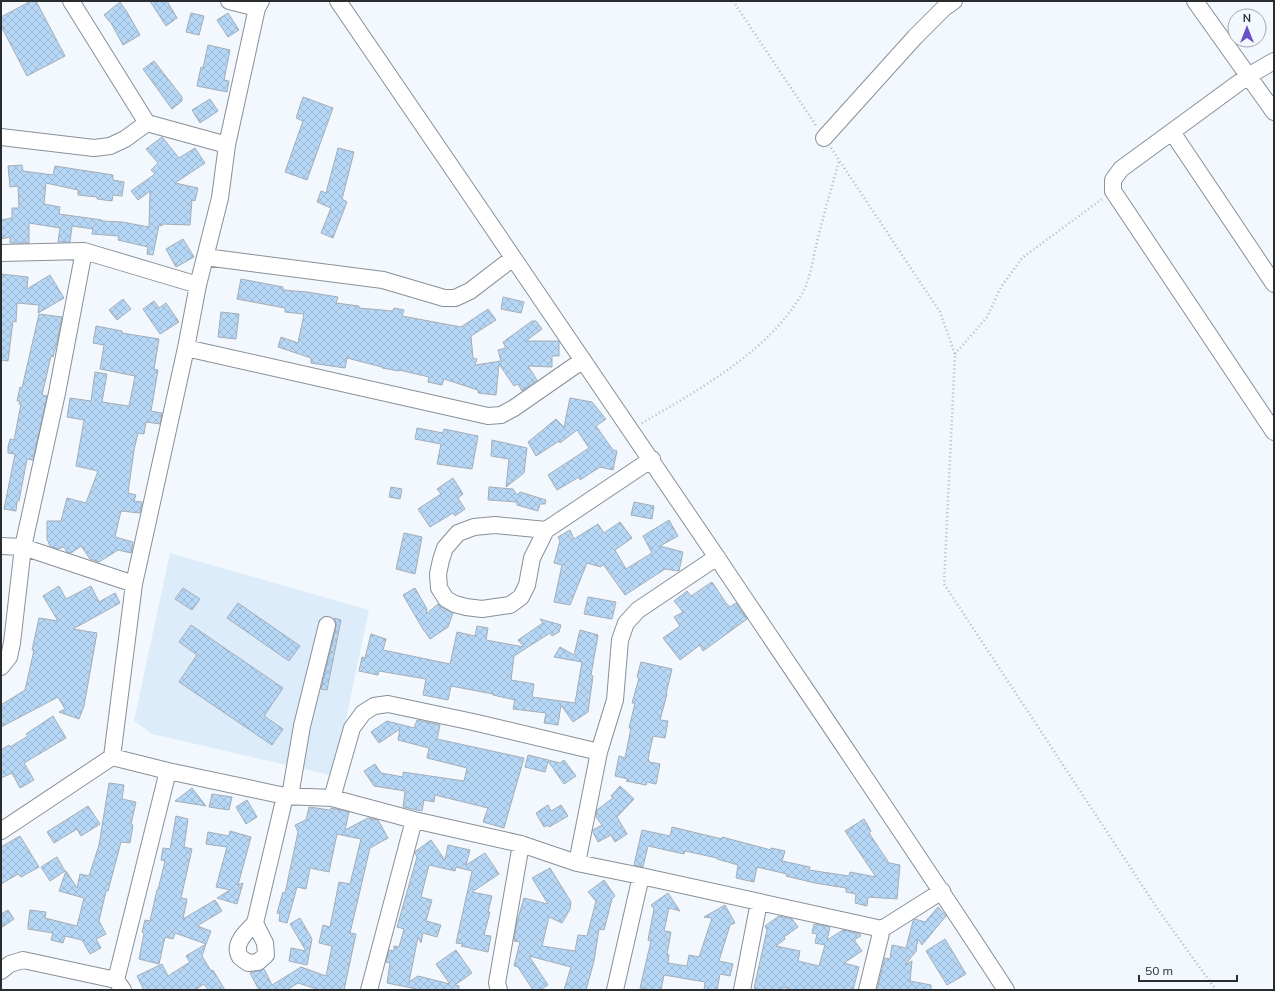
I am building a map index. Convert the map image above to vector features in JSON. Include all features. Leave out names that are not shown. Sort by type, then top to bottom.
[{"type":"street","points":[[71,1],[147,123],[227,145]]},
{"type":"street","points":[[112,757],[134,584],[186,348],[198,285],[220,198],[227,145],[259,4],[229,1]]},
{"type":"street","points":[[338,1],[652,459],[942,891],[1006,990]]},
{"type":"street","points":[[824,138],[915,37],[944,8],[954,1]]},
{"type":"street","points":[[1195,1],[1274,112]]},
{"type":"street","points":[[1274,61],[1248,76],[1121,169],[1112,180],[1112,191],[1274,432]]},
{"type":"street","points":[[1,137],[94,148],[110,146],[125,139],[147,123]]},
{"type":"street","points":[[1172,132],[1274,284]]},
{"type":"street","points":[[1,253],[84,251],[198,285]]},
{"type":"street","points":[[1,667],[9,657],[12,643],[23,546],[57,393],[84,251]]},
{"type":"street","points":[[205,257],[383,280],[444,298],[456,298],[470,292],[513,258]]},
{"type":"street","points":[[186,348],[488,416],[501,415],[514,408],[583,360]]},
{"type":"street","points":[[546,530],[495,525],[474,527],[458,533],[445,548],[438,574],[439,588],[446,599],[455,604],[466,607],[493,609],[510,605],[521,597],[527,585],[532,558],[546,530],[652,459]]},
{"type":"street","points":[[1,546],[23,546],[134,584]]},
{"type":"street","points":[[577,863],[599,752],[615,700],[620,640],[626,623],[638,610],[717,557]]},
{"type":"street","points":[[255,923],[287,796],[302,726],[327,625]]},
{"type":"street","points":[[332,798],[352,728],[363,713],[374,706],[388,704],[473,722],[599,752]]},
{"type":"street","points":[[1,832],[112,757],[168,771],[287,796],[332,798],[414,820],[521,844],[577,863],[882,929]]},
{"type":"street","points":[[1,971],[10,964],[23,960],[119,985],[168,771]]},
{"type":"street","points":[[369,990],[414,820]]},
{"type":"street","points":[[494,988],[521,844]]},
{"type":"street","points":[[615,990],[641,876]]},
{"type":"street","points":[[867,990],[882,929],[942,891]]},
{"type":"street","points":[[742,990],[759,902]]},
{"type":"path","points":[[733,1],[940,312],[955,354],[944,584],[1159,911],[1216,990]]},
{"type":"path","points":[[631,429],[702,387],[760,345],[789,312],[805,289],[839,161]]},
{"type":"path","points":[[955,354],[987,317],[1001,287],[1022,258],[1112,191]]},
{"type":"shaded area","points":[[170,553],[369,610],[334,776],[152,734],[134,721]]},
{"type":"building","points":[[31,1],[36,1],[65,56],[27,76],[1,26],[1,17]]},
{"type":"building","points":[[150,1],[167,1],[177,18],[166,26]]},
{"type":"building","points":[[120,2],[140,35],[123,45],[111,23],[104,15]]},
{"type":"building","points":[[191,13],[204,16],[199,35],[186,32]]},
{"type":"building","points":[[228,13],[239,30],[228,37],[217,20]]},
{"type":"building","points":[[208,45],[230,50],[224,80],[229,81],[227,92],[197,86]]},
{"type":"building","points":[[154,61],[182,97],[182,101],[172,109],[143,69]]},
{"type":"building","points":[[303,97],[333,108],[307,180],[285,172],[303,121],[296,118]]},
{"type":"building","points":[[210,99],[218,111],[200,123],[192,110]]},
{"type":"building","points":[[162,137],[179,158],[195,148],[205,163],[175,183],[198,188],[195,201],[192,200],[190,225],[159,225],[153,255],[147,254],[148,247],[118,240],[119,236],[92,234],[93,229],[72,226],[70,242],[58,242],[60,228],[29,223],[29,243],[10,243],[10,237],[1,239],[1,220],[12,218],[12,208],[19,208],[18,186],[10,187],[8,166],[22,165],[23,171],[53,175],[55,166],[113,175],[113,180],[124,182],[122,196],[113,195],[112,201],[97,199],[97,197],[78,195],[78,190],[46,183],[44,204],[60,207],[59,214],[149,227],[150,191],[138,200],[131,191],[155,174],[151,170],[158,163],[146,149]]},
{"type":"building","points":[[338,148],[354,152],[342,199],[347,202],[333,238],[321,233],[331,208],[317,202],[321,191],[326,193]]},
{"type":"building","points":[[183,239],[194,257],[176,267],[166,249]]},
{"type":"building","points":[[1,274],[28,277],[27,289],[50,275],[64,298],[38,313],[39,305],[17,303],[16,322],[13,321],[8,361],[1,360]]},
{"type":"building","points":[[241,279],[283,287],[283,290],[338,297],[336,303],[359,306],[359,308],[393,311],[394,308],[404,310],[402,316],[461,327],[488,309],[496,320],[471,336],[473,358],[477,359],[475,365],[501,361],[498,350],[506,348],[503,342],[532,321],[536,321],[542,329],[526,341],[559,341],[559,356],[552,356],[552,367],[528,366],[537,380],[522,391],[518,384],[514,386],[499,364],[496,395],[478,393],[478,390],[444,379],[442,385],[428,382],[429,377],[399,370],[382,368],[347,358],[345,368],[311,363],[311,358],[278,347],[281,337],[298,343],[304,314],[285,312],[285,308],[237,299]]},
{"type":"building","points":[[503,297],[524,302],[521,313],[501,309]]},
{"type":"building","points":[[123,299],[131,309],[117,320],[109,310]]},
{"type":"building","points":[[154,301],[159,308],[166,303],[179,322],[160,334],[143,309]]},
{"type":"building","points":[[221,312],[239,314],[236,339],[218,337]]},
{"type":"building","points":[[39,314],[62,317],[57,342],[53,357],[51,356],[42,395],[47,396],[33,460],[27,459],[16,511],[4,509],[15,454],[8,453],[8,447],[10,439],[14,440],[21,404],[19,404],[20,401],[17,401],[20,387],[22,388]]},
{"type":"building","points":[[96,326],[122,331],[122,333],[159,339],[154,369],[158,370],[151,411],[162,413],[160,424],[146,422],[144,434],[138,433],[134,450],[128,493],[136,495],[134,501],[142,502],[140,513],[121,511],[115,537],[133,542],[131,553],[118,550],[99,562],[90,559],[81,546],[71,553],[67,552],[64,547],[58,549],[50,546],[47,539],[47,521],[61,521],[67,498],[86,503],[98,471],[76,466],[84,420],[67,417],[70,398],[91,401],[95,372],[107,374],[102,402],[129,406],[135,376],[100,369],[104,345],[93,343]]},
{"type":"building","points":[[570,398],[592,402],[606,419],[596,426],[613,450],[617,451],[613,470],[600,467],[580,480],[579,477],[557,490],[548,475],[589,448],[577,430],[560,443],[559,441],[536,456],[528,442],[556,419],[564,427]]},
{"type":"building","points":[[417,428],[443,433],[444,429],[478,436],[472,469],[437,464],[441,444],[415,439]]},
{"type":"building","points":[[492,440],[527,448],[524,473],[506,487],[509,459],[491,456]]},
{"type":"building","points":[[453,478],[463,494],[458,498],[465,509],[455,516],[453,513],[430,527],[418,509],[441,494],[437,489]]},
{"type":"building","points":[[391,487],[402,489],[400,499],[389,497]]},
{"type":"building","points":[[489,487],[513,489],[517,495],[520,492],[546,500],[545,504],[540,504],[538,511],[517,505],[517,502],[488,500]]},
{"type":"building","points":[[634,502],[654,506],[652,519],[631,515]]},
{"type":"building","points":[[669,520],[678,536],[660,546],[683,552],[679,571],[665,569],[625,595],[603,564],[601,567],[587,563],[570,605],[554,602],[562,565],[554,563],[560,541],[558,537],[570,530],[574,539],[598,524],[604,533],[620,522],[632,538],[615,550],[626,569],[652,553],[643,536]]},
{"type":"building","points":[[404,533],[422,537],[415,574],[396,569]]},
{"type":"building","points":[[712,582],[726,603],[730,607],[736,603],[747,619],[703,651],[700,645],[680,660],[663,638],[680,626],[674,617],[683,612],[674,601],[687,591],[691,596]]},
{"type":"building","points":[[59,586],[66,599],[91,586],[99,602],[115,593],[120,603],[73,629],[97,633],[84,706],[79,719],[59,712],[65,709],[58,697],[1,727],[1,705],[25,690],[39,618],[58,621],[43,596]]},
{"type":"building","points":[[183,588],[200,599],[192,610],[175,599]]},
{"type":"building","points":[[415,588],[427,609],[426,614],[438,604],[453,613],[448,627],[430,639],[403,595]]},
{"type":"building","points":[[588,597],[616,602],[612,619],[584,614]]},
{"type":"building","points":[[238,603],[300,646],[289,661],[227,618]]},
{"type":"building","points":[[334,618],[341,620],[327,690],[321,689],[336,627]]},
{"type":"building","points":[[540,619],[561,625],[559,632],[552,636],[550,633],[514,656],[511,680],[534,684],[532,697],[575,703],[582,662],[554,657],[560,647],[574,655],[580,630],[598,635],[591,675],[593,676],[588,712],[573,722],[561,705],[558,725],[544,723],[546,713],[513,709],[515,700],[451,686],[448,700],[423,695],[426,679],[379,671],[378,675],[359,671],[362,657],[365,658],[371,634],[386,639],[383,650],[450,664],[457,632],[475,636],[477,626],[488,628],[486,640],[524,647],[518,640],[543,623]]},
{"type":"building","points":[[191,625],[283,688],[264,716],[283,729],[272,745],[179,682],[197,655],[179,642]]},
{"type":"building","points":[[641,662],[672,669],[660,720],[668,721],[665,738],[653,736],[648,759],[649,762],[660,764],[656,784],[647,782],[646,785],[626,781],[628,779],[615,776],[619,756],[625,758],[631,728],[629,728],[635,703],[632,703],[639,678],[637,677]]},
{"type":"building","points":[[53,716],[66,738],[24,763],[34,780],[20,788],[12,773],[1,778],[1,750],[9,745],[10,747],[28,736],[26,734]]},
{"type":"building","points":[[417,720],[440,725],[437,739],[524,758],[504,828],[483,822],[488,808],[435,795],[434,802],[424,800],[422,811],[403,807],[405,791],[374,786],[364,771],[375,764],[381,773],[403,777],[403,772],[464,781],[467,768],[427,758],[429,748],[398,740],[400,729],[379,743],[371,732],[387,721],[414,728]]},
{"type":"building","points":[[528,755],[560,763],[564,760],[576,776],[564,784],[548,761],[545,772],[525,767]]},
{"type":"building","points":[[109,783],[124,785],[122,799],[136,802],[131,824],[133,825],[130,843],[121,842],[108,891],[106,891],[99,921],[106,934],[96,939],[101,948],[90,954],[82,940],[65,936],[63,943],[51,940],[53,933],[28,929],[28,925],[30,910],[46,912],[45,918],[77,926],[84,898],[59,891],[66,871],[77,888],[80,874],[89,876],[99,845]]},
{"type":"building","points":[[620,786],[634,799],[617,817],[627,834],[615,842],[611,835],[598,842],[593,832],[593,830],[602,825],[596,817],[597,810],[613,798],[611,796]]},
{"type":"building","points":[[192,788],[206,806],[175,801]]},
{"type":"building","points":[[212,794],[232,797],[229,810],[209,807]]},
{"type":"building","points":[[247,800],[257,817],[246,824],[236,807]]},
{"type":"building","points":[[548,805],[551,811],[561,805],[568,816],[549,827],[548,825],[544,827],[536,813]]},
{"type":"building","points":[[88,806],[100,824],[81,836],[77,829],[54,843],[47,832]]},
{"type":"building","points":[[309,807],[330,810],[331,808],[349,812],[345,830],[368,818],[378,820],[388,838],[370,848],[350,933],[356,934],[344,990],[320,990],[298,983],[287,990],[259,990],[250,973],[264,969],[272,985],[301,967],[326,976],[332,946],[319,943],[323,925],[330,927],[339,882],[350,884],[361,839],[337,834],[329,872],[310,868],[306,889],[297,887],[287,923],[279,921],[280,914],[277,913],[283,892],[285,893],[298,832],[295,825],[306,820]]},
{"type":"building","points":[[176,816],[188,819],[184,847],[192,849],[181,898],[187,899],[183,919],[215,900],[222,911],[197,926],[211,931],[206,944],[175,933],[173,939],[165,937],[159,964],[139,959],[144,933],[142,932],[145,920],[150,921],[165,861],[161,860],[163,848],[170,849]]},
{"type":"building","points":[[864,819],[871,831],[869,833],[889,863],[900,865],[897,899],[868,897],[867,906],[855,903],[856,894],[846,892],[846,888],[815,883],[786,876],[787,874],[757,867],[754,882],[736,878],[738,865],[717,858],[685,851],[684,854],[648,846],[643,867],[634,865],[642,830],[670,836],[672,827],[722,839],[722,837],[771,850],[771,848],[785,851],[782,861],[810,867],[809,870],[849,876],[850,872],[876,877],[845,831]]},
{"type":"building","points":[[230,831],[251,837],[238,885],[243,883],[237,904],[217,898],[230,890],[216,887],[227,847],[206,844],[208,832],[229,836]]},
{"type":"building","points":[[20,836],[39,867],[21,877],[18,874],[1,884],[1,847]]},
{"type":"building","points":[[431,840],[445,860],[448,845],[470,850],[466,865],[485,853],[499,874],[472,892],[492,896],[488,912],[490,912],[484,935],[491,936],[488,952],[461,946],[463,944],[456,943],[472,871],[456,867],[455,871],[429,865],[421,897],[432,900],[426,921],[441,925],[437,937],[423,933],[421,943],[418,937],[409,982],[418,976],[450,984],[436,964],[456,950],[472,973],[455,985],[459,986],[459,990],[416,990],[417,989],[387,983],[390,963],[386,962],[389,950],[394,951],[394,946],[399,947],[404,929],[397,927],[417,857],[415,853]]},
{"type":"building","points":[[57,857],[65,871],[50,881],[41,867]]},
{"type":"building","points":[[550,868],[571,902],[570,909],[562,923],[549,917],[542,946],[575,951],[578,935],[587,936],[596,901],[588,892],[604,880],[615,896],[612,899],[604,930],[599,929],[594,961],[586,990],[564,990],[571,967],[529,956],[548,985],[540,990],[533,990],[518,967],[514,966],[520,942],[514,941],[517,922],[524,898],[548,904],[532,878]]},
{"type":"building","points":[[668,893],[680,911],[669,908],[664,931],[671,932],[667,954],[669,955],[668,963],[687,966],[689,955],[699,957],[712,918],[704,917],[725,905],[735,923],[730,925],[719,961],[733,964],[730,976],[720,974],[717,990],[704,990],[705,982],[664,975],[661,990],[640,988],[651,941],[648,940],[654,909],[651,905]]},
{"type":"building","points":[[938,907],[946,916],[922,945],[918,939],[917,950],[905,965],[912,961],[910,981],[931,985],[931,990],[877,990],[885,958],[890,959],[892,945],[906,948],[913,921],[915,919],[925,922]]},
{"type":"building","points":[[8,910],[14,919],[1,928],[1,914]]},
{"type":"building","points":[[779,916],[792,919],[798,927],[784,937],[785,939],[776,946],[800,951],[798,961],[819,966],[825,945],[815,943],[817,934],[812,933],[814,924],[830,927],[827,940],[843,930],[860,934],[861,936],[854,940],[862,951],[844,963],[859,967],[853,990],[793,990],[783,987],[782,990],[763,990],[754,988],[767,930],[765,926]]},
{"type":"building","points":[[300,918],[312,939],[307,965],[289,961],[291,948],[306,951],[290,924]]},
{"type":"building","points":[[945,939],[966,974],[947,985],[926,951]]},
{"type":"building","points":[[206,944],[202,956],[211,971],[213,970],[225,990],[208,990],[204,984],[195,990],[144,990],[137,976],[162,964],[168,976],[190,962],[186,956]]}]
